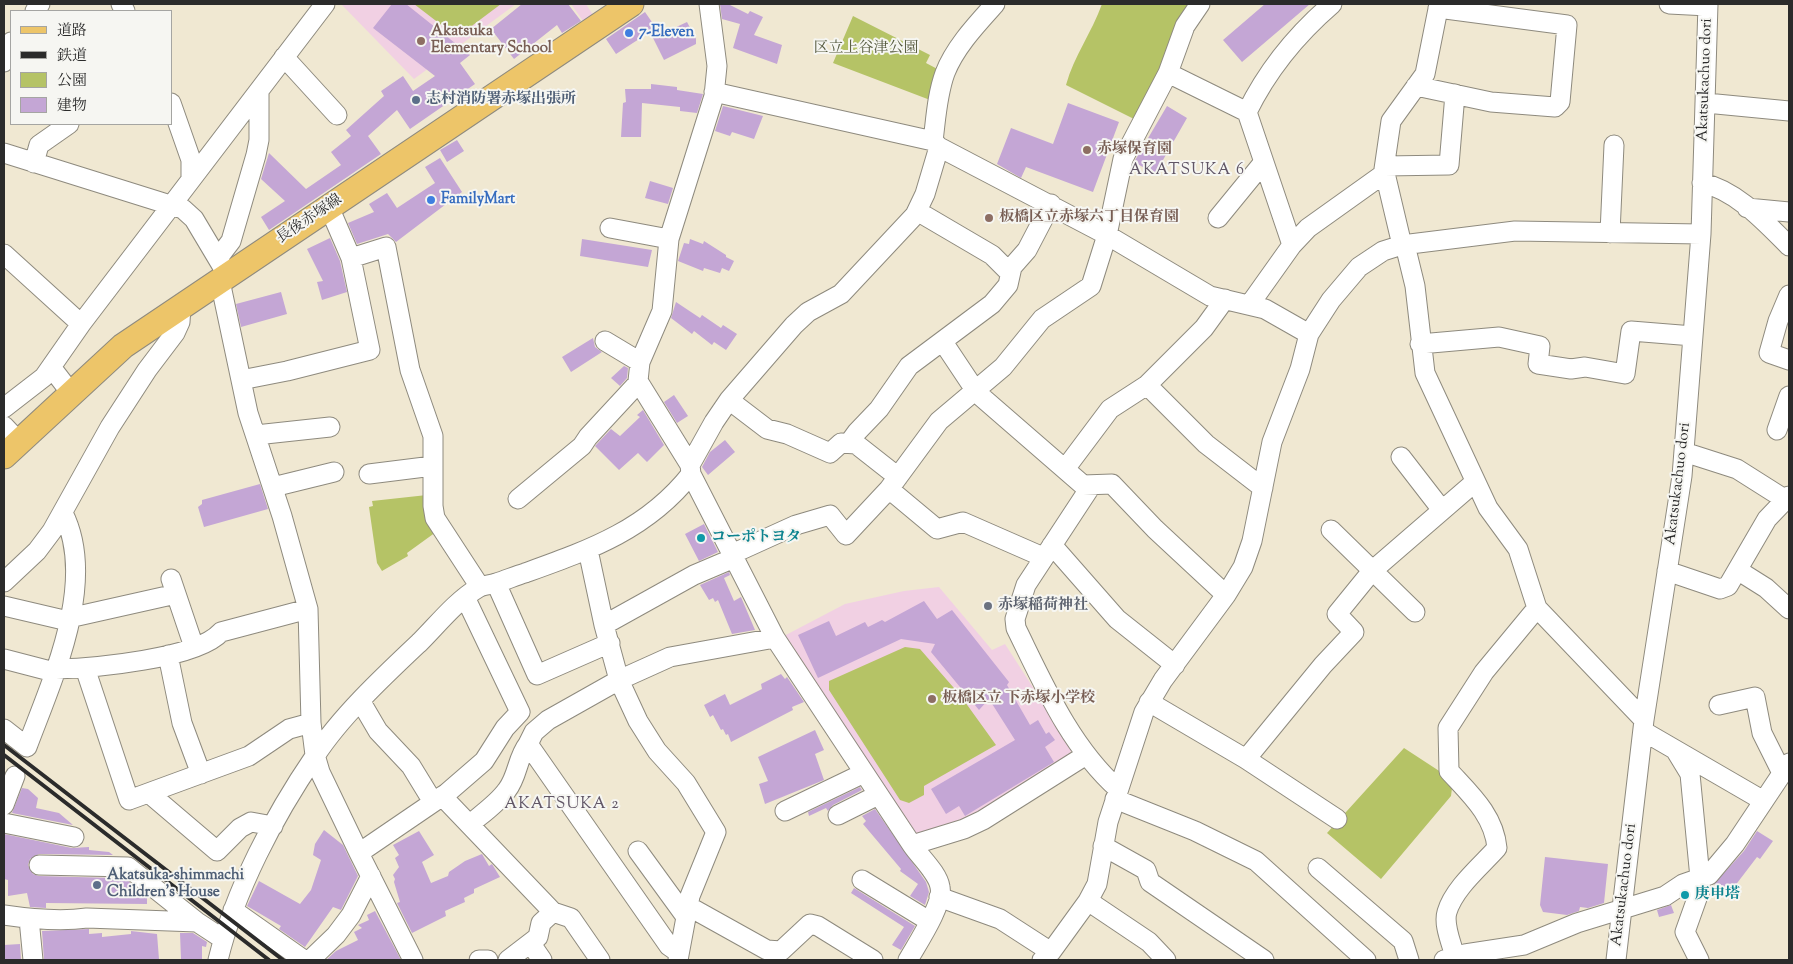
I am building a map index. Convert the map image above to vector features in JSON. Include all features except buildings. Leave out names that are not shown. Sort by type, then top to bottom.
[{"type":"main road","name":"長後赤塚線","points":[[9,441],[71,393],[123,346],[181,306],[222,272],[329,207],[631,4]]},
{"type":"street","points":[[4,408],[44,377],[52,367],[81,324],[325,4]]},
{"type":"street","points":[[710,4],[717,58],[714,94],[669,238],[662,311],[640,362],[639,382],[691,470],[775,638],[878,795],[936,878],[940,887],[939,898],[908,960]]},
{"type":"street","points":[[224,954],[233,910],[273,826],[315,755],[361,702],[480,589],[588,550],[652,515],[668,500],[691,470],[714,422],[729,400],[794,325],[808,312],[841,294],[917,211],[925,194],[936,144],[938,103],[945,73],[953,56],[995,4]]},
{"type":"street","points":[[604,625],[694,575],[796,525],[830,515],[846,535],[893,483],[939,421],[1003,367],[1042,319],[1092,286],[1107,235],[1123,159],[1168,73],[1185,26],[1200,4]]},
{"type":"street","points":[[1292,246],[1247,112],[1262,82],[1284,52],[1332,4]]},
{"type":"street","points":[[1669,4],[1708,5]]},
{"type":"street","name":"Akatsukachuo dori","points":[[1616,960],[1643,725],[1684,452],[1701,234],[1708,5]]},
{"type":"street","points":[[1416,86],[1491,102],[1555,107],[1560,102],[1567,25],[1439,6],[1425,74],[1416,86],[1390,121],[1385,169],[1415,286],[1420,344],[1425,373],[1474,482],[1488,508],[1518,550],[1537,608],[1643,725],[1676,751],[1690,774],[1700,890],[1685,932],[1699,960]]},
{"type":"street","points":[[4,62],[10,45]]},
{"type":"street","points":[[284,57],[337,115]]},
{"type":"street","points":[[1168,73],[1247,112]]},
{"type":"street","points":[[222,272],[260,140],[259,92]]},
{"type":"street","points":[[714,94],[936,144],[1107,235],[1210,296],[1265,309],[1309,334]]},
{"type":"street","points":[[1250,304],[1292,246],[1308,228],[1385,169],[1449,165],[1455,94]]},
{"type":"street","points":[[1706,103],[1789,111]]},
{"type":"street","points":[[172,106],[191,160],[191,178]]},
{"type":"street","points":[[34,163],[39,145],[68,125]]},
{"type":"street","points":[[1610,233],[1614,145]]},
{"type":"street","points":[[4,154],[171,205],[191,214],[222,272],[242,380],[256,435],[308,609],[311,723],[315,755],[320,772],[413,960]]},
{"type":"street","points":[[1218,218],[1263,163]]},
{"type":"street","points":[[1702,183],[1717,186],[1761,218],[1789,246]]},
{"type":"street","points":[[849,443],[856,432],[879,408],[909,366],[992,304],[1008,286],[1012,266],[1028,250],[1051,204]]},
{"type":"street","points":[[242,380],[287,371],[370,350],[351,258],[329,207]]},
{"type":"street","points":[[1747,208],[1789,212]]},
{"type":"street","points":[[917,211],[992,255],[1010,273]]},
{"type":"street","points":[[610,228],[669,238]]},
{"type":"street","points":[[939,898],[1000,919],[1048,957],[1088,901],[1096,884],[1103,846],[1117,794],[1144,712],[1243,567],[1252,541],[1272,442],[1300,369],[1309,334],[1331,300],[1358,267],[1383,251],[1403,245],[1515,232],[1701,234]]},
{"type":"street","points":[[351,258],[386,247],[410,370],[433,436],[435,518],[537,675],[610,643]]},
{"type":"street","points":[[4,254],[81,324]]},
{"type":"street","points":[[1789,295],[1778,320],[1769,353],[1789,360]]},
{"type":"street","points":[[1064,469],[1110,409],[1147,385],[1204,328],[1225,299]]},
{"type":"street","points":[[4,582],[37,551],[63,513],[110,427],[146,370],[175,333],[180,322],[181,306]]},
{"type":"street","points":[[1420,344],[1483,338],[1512,339],[1540,346],[1538,364],[1625,374],[1631,331],[1693,336]]},
{"type":"street","points":[[605,341],[640,362]]},
{"type":"street","points":[[943,342],[975,389],[1064,469],[1083,485],[1112,484],[1155,529],[1226,594]]},
{"type":"street","points":[[52,367],[71,393]]},
{"type":"street","points":[[518,499],[582,446],[588,436],[639,382]]},
{"type":"street","points":[[1147,385],[1206,444],[1263,488]]},
{"type":"street","points":[[1777,430],[1789,396]]},
{"type":"street","points":[[729,400],[766,429],[786,434],[830,453],[842,443],[856,444],[937,529],[964,522],[1047,551],[1117,619],[1175,664]]},
{"type":"street","points":[[256,435],[330,426]]},
{"type":"street","points":[[1667,571],[1720,589],[1728,586],[1739,571],[1767,519],[1787,501],[1737,468],[1684,452]]},
{"type":"street","points":[[1401,457],[1442,510]]},
{"type":"street","points":[[369,474],[433,466]]},
{"type":"street","points":[[273,487],[334,472]]},
{"type":"street","points":[[1246,759],[1323,665],[1354,632],[1337,614],[1372,570],[1474,482]]},
{"type":"street","points":[[1091,486],[1026,585],[1015,619],[1016,628],[1046,690],[1086,755],[1117,794],[1256,862],[1366,960]]},
{"type":"street","points":[[4,730],[28,747],[55,671],[68,620],[77,572],[69,525],[63,513]]},
{"type":"street","points":[[1331,530],[1415,612]]},
{"type":"street","points":[[588,550],[604,625],[619,680],[638,721],[657,751],[686,783],[716,832],[687,911],[679,956]]},
{"type":"street","points":[[1739,571],[1766,588],[1789,609]]},
{"type":"street","points":[[4,606],[68,620],[174,586],[194,646]]},
{"type":"street","points":[[359,853],[437,799],[484,761],[505,728],[520,712],[480,589]]},
{"type":"street","points":[[1537,608],[1484,672],[1448,728],[1449,771],[1477,801],[1492,824],[1497,848],[1459,891],[1446,912],[1449,959],[1524,946],[1577,923],[1665,896],[1683,884],[1709,875],[1735,844],[1779,784]]},
{"type":"street","points":[[4,659],[55,671],[168,655],[214,640],[221,632],[308,609]]},
{"type":"street","points":[[470,824],[507,790],[516,773],[520,755],[534,732],[548,720],[619,680],[670,657],[775,638]]},
{"type":"street","points":[[168,655],[182,723],[201,774]]},
{"type":"street","points":[[85,668],[129,800],[150,794],[249,756],[289,729],[311,723]]},
{"type":"street","points":[[1719,704],[1755,696],[1762,733],[1779,784]]},
{"type":"street","points":[[361,702],[378,731],[411,766],[437,799],[470,824],[553,912],[571,918],[600,960]]},
{"type":"street","points":[[1150,702],[1246,759],[1337,819]]},
{"type":"street","points":[[528,744],[668,946],[679,956]]},
{"type":"street","points":[[1676,751],[1779,784]]},
{"type":"street","points":[[912,845],[964,829],[983,820],[1086,755]]},
{"type":"street","points":[[785,811],[864,773]]},
{"type":"street","points":[[4,801],[16,776]]},
{"type":"street","points":[[150,794],[217,851],[240,828],[251,822],[273,826]]},
{"type":"street","points":[[838,815],[878,795]]},
{"type":"street","points":[[4,823],[74,837]]},
{"type":"street","points":[[1103,846],[1146,870],[1150,882],[1264,960]]},
{"type":"street","points":[[621,877],[642,857],[687,911],[767,950],[781,951],[810,924],[818,926],[873,960]]},
{"type":"street","points":[[39,865],[128,867],[196,922],[224,954]]},
{"type":"street","points":[[1318,868],[1403,941],[1408,960]]},
{"type":"street","points":[[310,960],[336,935],[351,915],[371,876]]},
{"type":"street","points":[[862,880],[929,921]]},
{"type":"street","points":[[1088,901],[1149,942],[1166,960]]},
{"type":"street","points":[[233,910],[304,960]]},
{"type":"street","points":[[508,960],[538,937],[541,923],[553,912]]},
{"type":"street","points":[[4,915],[29,919],[71,920],[87,918],[196,922]]},
{"type":"street","points":[[29,919],[33,960]]},
{"type":"street","points":[[531,944],[542,960]]},
{"type":"street","points":[[479,960],[488,960]]},
{"type":"shaded area","name":"Akatsuka Elementary School","points":[[341,4],[516,4],[414,79]]},
{"type":"shaded area","name":"Akatsuka Elementary School","points":[[571,4],[586,4],[593,15],[583,21]]},
{"type":"shaded area","name":"板橋区立 下赤塚小学校","points":[[939,587],[992,650],[1005,644],[1072,748],[1068,759],[972,817],[913,835],[782,637],[845,604],[904,591]]},
{"type":"green space","points":[[414,4],[501,4],[457,37]]},
{"type":"green space","points":[[1102,4],[1196,4],[1136,120],[1066,85],[1069,74]]},
{"type":"green space","name":"区立上谷津公園","points":[[853,16],[930,55],[926,63],[945,73],[938,103],[833,63]]},
{"type":"green space","points":[[427,495],[436,532],[407,553],[408,556],[382,571],[377,563],[369,507],[373,506],[372,501]]},
{"type":"green space","points":[[905,647],[920,649],[960,695],[996,745],[924,786],[924,795],[909,803],[900,800],[829,690],[829,681]]},
{"type":"green space","points":[[1404,748],[1453,780],[1451,796],[1381,879],[1327,833]]},
{"type":"railway","points":[[4,745],[283,960]]},
{"type":"railway","points":[[4,755],[269,960]]},
{"type":"place","name":"7-Eleven","points":[[629,33]]},
{"type":"place","name":"Akatsuka Elementary School","points":[[421,41]]},
{"type":"place","name":"志村消防署赤塚出張所","points":[[416,100]]},
{"type":"place","name":"赤塚保育園","points":[[1087,150]]},
{"type":"place","name":"FamilyMart","points":[[431,200]]},
{"type":"place","name":"板橋区立赤塚六丁目保育園","points":[[989,218]]},
{"type":"place","name":"コーポトヨタ","points":[[701,538]]},
{"type":"place","name":"赤塚稲荷神社","points":[[988,606]]},
{"type":"place","name":"板橋区立 下赤塚小学校","points":[[932,699]]},
{"type":"place","name":"Akatsuka-shimmachi Children's House","points":[[97,885]]},
{"type":"place","name":"庚申塔","points":[[1685,895]]},
{"type":"district","name":"AKATSUKA 6","points":[[1187,171]]},
{"type":"district","name":"AKATSUKA 2","points":[[562,805]]}]
